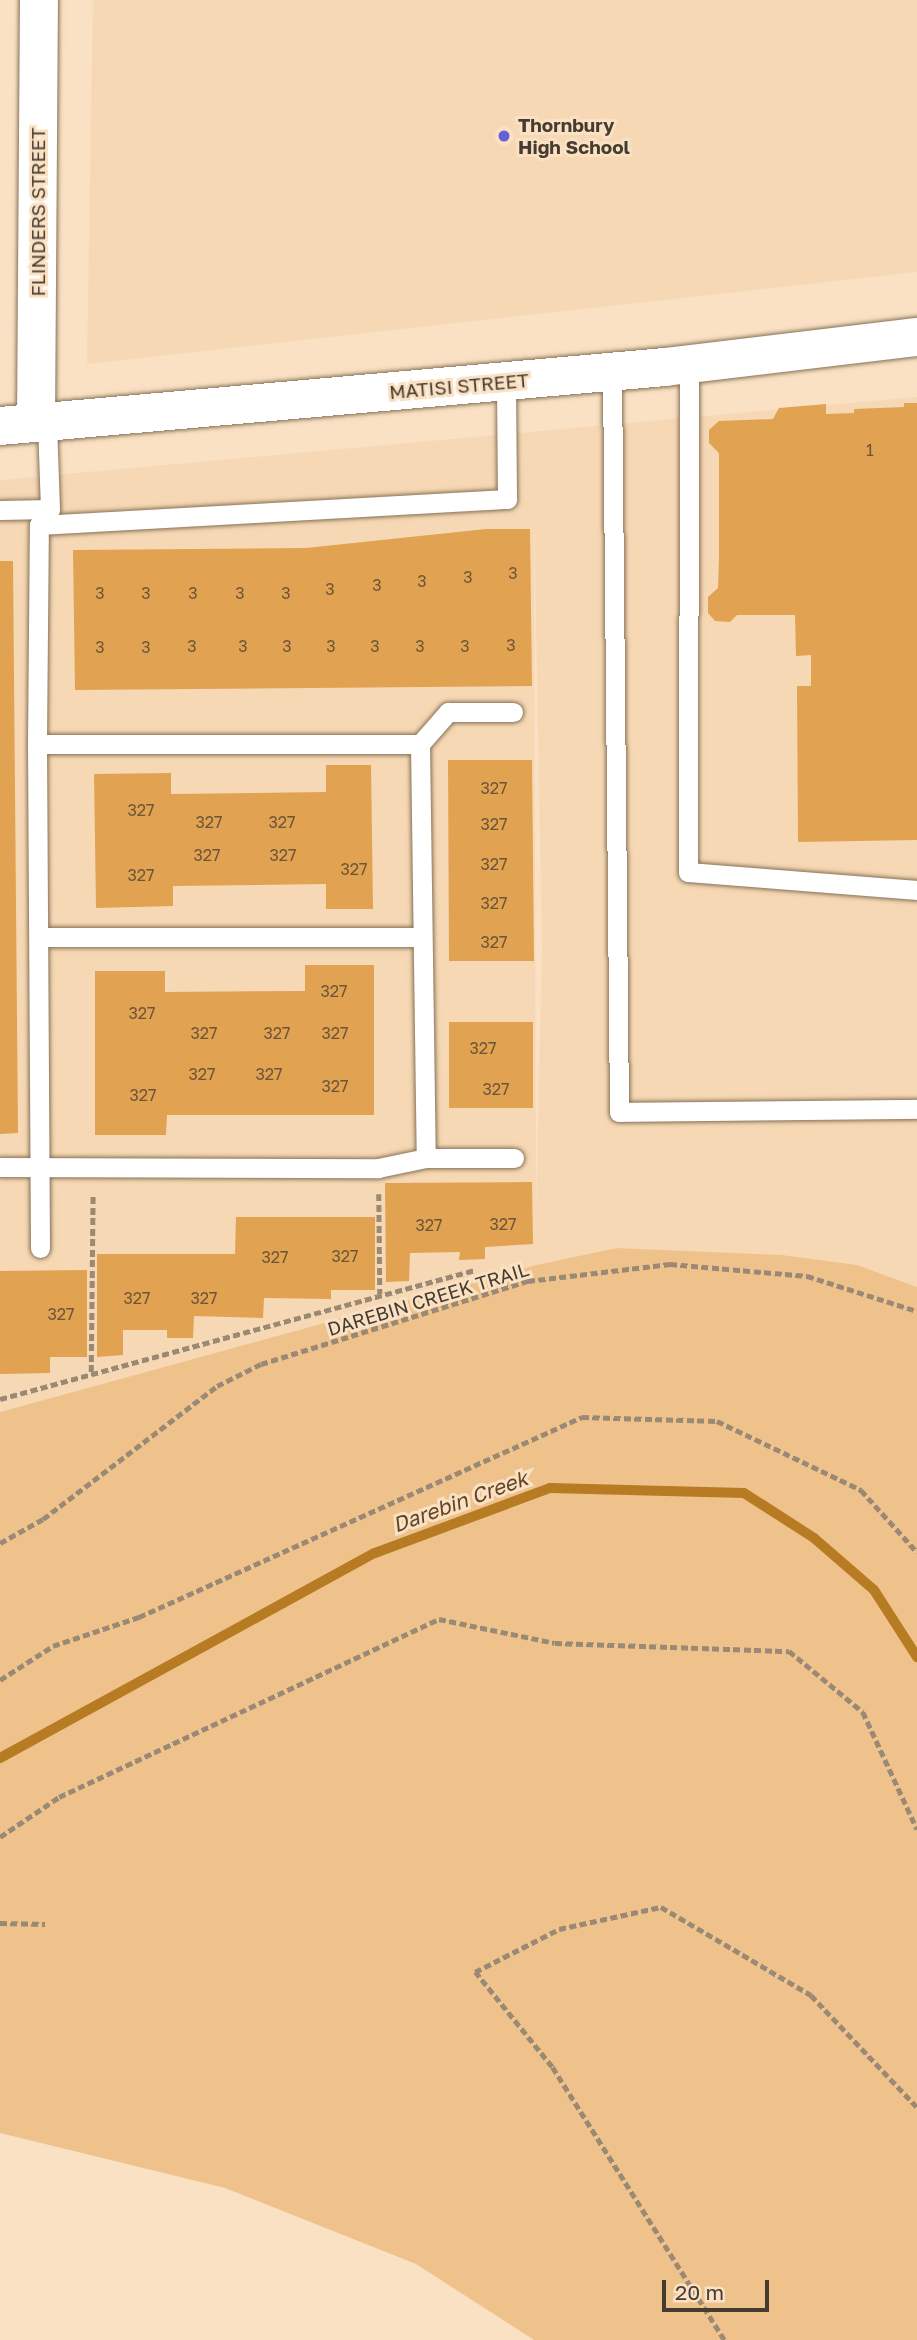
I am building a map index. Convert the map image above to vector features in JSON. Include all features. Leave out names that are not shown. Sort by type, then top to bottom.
[{"type":"street","name":"FLINDERS STREET","points":[[28,424],[39,0]]},
{"type":"street","name":"MATISI STREET","points":[[28,424],[612,372],[917,337]]},
{"type":"lane","points":[[689,364],[688,872],[917,890]]},
{"type":"lane","points":[[612,372],[619,1112],[917,1109]]},
{"type":"lane","points":[[0,510],[45,517],[507,499],[506,382]]},
{"type":"lane","points":[[28,424],[45,517],[37,744],[40,1248]]},
{"type":"lane","points":[[426,1158],[420,744],[448,712],[513,712]]},
{"type":"lane","points":[[37,744],[420,744]]},
{"type":"lane","points":[[40,937],[422,937]]},
{"type":"lane","points":[[0,1167],[378,1168],[426,1158],[514,1158]]},
{"type":"path","points":[[378,1168],[380,1294]]},
{"type":"path","points":[[91,1372],[93,1169]]},
{"type":"path","name":"DAREBIN CREEK TRAIL","points":[[0,1543],[43,1519],[217,1386],[261,1364],[528,1281],[670,1264],[807,1276],[917,1311]]},
{"type":"path","points":[[0,1399],[474,1269]]},
{"type":"path","points":[[0,1679],[53,1646],[139,1617],[582,1418],[717,1421],[861,1490],[917,1552]]},
{"type":"path","points":[[0,1837],[60,1797],[439,1619],[555,1643],[789,1651],[863,1712],[917,1829]]},
{"type":"path","points":[[724,2340],[552,2067],[475,1972],[559,1929],[661,1907],[811,1995],[917,2107]]},
{"type":"path","points":[[0,1923],[45,1924]]},
{"type":"shaded area","name":"Thornbury High School","points":[[93,0],[917,0],[917,272],[87,364]]},
{"type":"shaded area","points":[[917,397],[917,1287],[856,1265],[782,1255],[617,1248],[536,1265],[0,1412],[0,480]],"holes":[[[534,510],[542,947],[536,1216]]]},
{"type":"shaded area","points":[[617,1248],[782,1255],[857,1265],[917,1287],[917,2340],[534,2340],[416,2264],[225,2188],[0,2133],[0,1412],[536,1265]]},
{"type":"building","points":[[904,403],[917,403],[917,840],[798,842],[797,686],[811,686],[811,655],[796,656],[795,615],[737,615],[730,622],[715,621],[708,613],[708,597],[718,588],[719,560],[719,453],[709,443],[709,430],[719,421],[773,419],[779,408],[826,404],[826,414],[854,413],[854,409],[904,407]]},
{"type":"building","points":[[486,529],[530,529],[532,686],[75,690],[73,550],[306,548]]},
{"type":"building","points":[[0,561],[13,561],[18,1133],[0,1134]]},
{"type":"building","points":[[448,760],[532,760],[534,961],[449,961]]},
{"type":"building","points":[[326,765],[371,765],[373,909],[326,909],[326,884],[173,886],[173,906],[96,908],[94,774],[171,773],[171,794],[326,792]]},
{"type":"building","points":[[305,965],[374,965],[374,1115],[167,1115],[166,1135],[95,1135],[95,971],[165,971],[165,992],[305,991]]},
{"type":"building","points":[[449,1022],[533,1022],[533,1108],[449,1108]]},
{"type":"building","points":[[532,1182],[533,1244],[485,1247],[485,1259],[459,1260],[460,1252],[410,1253],[409,1281],[386,1282],[385,1183]]},
{"type":"building","points":[[236,1217],[375,1217],[375,1290],[331,1290],[331,1299],[264,1298],[263,1318],[194,1316],[193,1338],[167,1338],[167,1330],[123,1330],[123,1355],[97,1357],[97,1254],[235,1254]]},
{"type":"building","points":[[87,1270],[87,1357],[50,1357],[50,1373],[0,1374],[0,1271]]},
{"type":"waterway","name":"Darebin Creek","points":[[0,1758],[375,1553],[550,1488],[744,1493],[814,1538],[874,1590],[917,1657]]},
{"type":"place","name":"Thornbury High School","points":[[504,136]]}]
